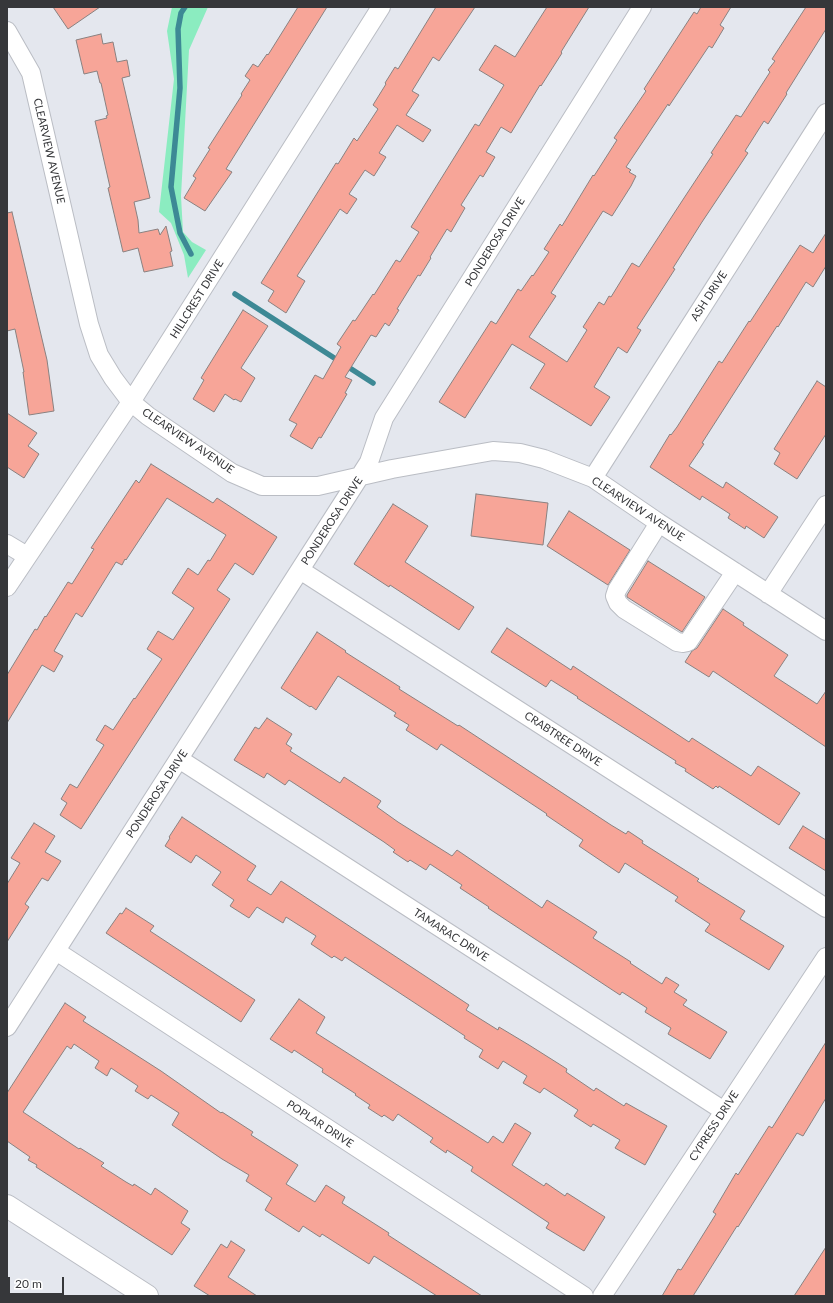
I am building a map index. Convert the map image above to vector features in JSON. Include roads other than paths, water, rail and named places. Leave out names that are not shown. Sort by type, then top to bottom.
[{"type":"main road","points":[[7,1206],[147,1296]]},
{"type":"street","name":"HILLCREST DRIVE","points":[[7,587],[132,402],[381,7]]},
{"type":"street","name":"PONDEROSA DRIVE","points":[[7,1027],[369,462],[384,418],[642,7]]},
{"type":"street","name":"CLEARVIEW AVENUE","points":[[7,31],[30,73],[89,324],[99,355],[113,378],[132,402],[148,416],[232,473],[262,486],[318,486],[359,478],[392,469],[493,451],[520,453],[544,458],[593,478],[826,632]]},
{"type":"street","name":"ASH DRIVE","points":[[593,478],[826,113]]},
{"type":"street","points":[[768,594],[826,504]]},
{"type":"street","points":[[659,523],[615,596],[618,603],[624,609],[677,642],[688,642],[735,572]]},
{"type":"street","points":[[7,544],[27,556]]},
{"type":"street","name":"CRABTREE DRIVE","points":[[300,570],[826,908]]},
{"type":"street","name":"TAMARAC DRIVE","points":[[179,759],[724,1111]]},
{"type":"street","name":"POPLAR DRIVE","points":[[56,951],[584,1296]]},
{"type":"street","name":"CYPRESS DRIVE","points":[[602,1296],[826,957]]},
{"type":"waterway","points":[[185,7],[181,13],[178,29],[180,88],[171,187],[180,233],[191,254]]},
{"type":"waterway","points":[[235,294],[373,383]]}]
